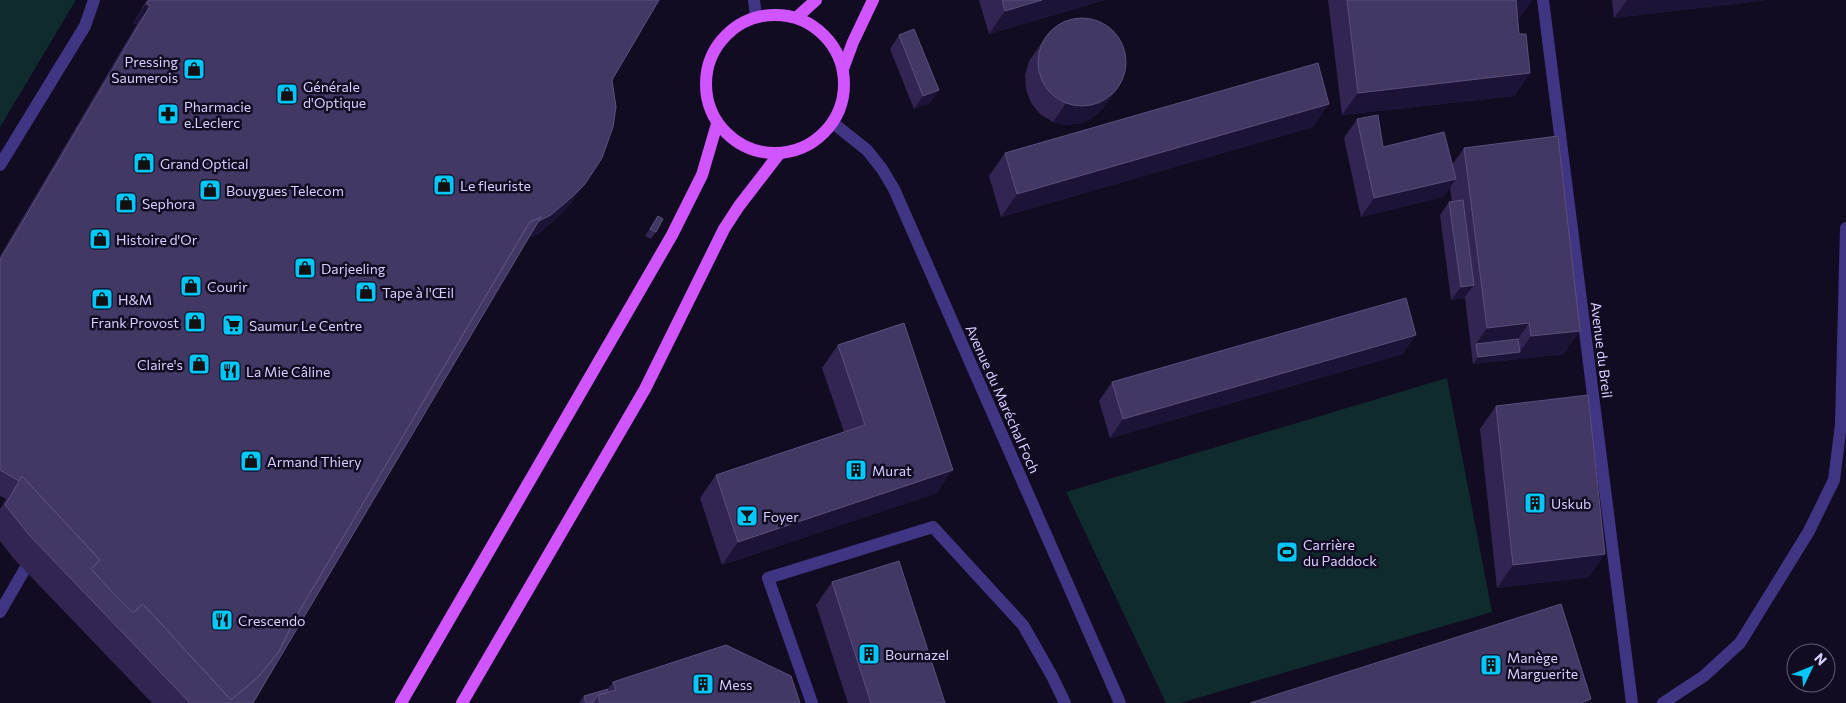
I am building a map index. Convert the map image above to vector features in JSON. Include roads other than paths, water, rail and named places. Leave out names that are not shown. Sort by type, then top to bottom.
[{"type":"main road","points":[[796,18],[816,0]]},
{"type":"main road","points":[[843,69],[872,0]]},
{"type":"main road","points":[[776,14],[796,18],[813,25],[826,37],[837,52],[843,69],[845,87],[842,106],[834,123],[823,136],[810,145],[795,152],[780,154],[756,152],[734,141],[717,124],[708,104],[705,82],[710,60],[720,41],[736,26],[756,17],[776,14]]},
{"type":"main road","points":[[401,703],[672,235],[702,175],[717,124]]},
{"type":"main road","points":[[462,703],[645,388],[724,229],[739,206],[780,154]]},
{"type":"street","points":[[0,164],[85,26],[94,0]]},
{"type":"street","points":[[754,0],[756,17]]},
{"type":"street","name":"Avenue du Breil","points":[[1543,0],[1632,703]]},
{"type":"street","name":"Avenue du Maréchal Foch","points":[[834,123],[867,150],[882,169],[894,189],[1120,703]]},
{"type":"street","points":[[1663,703],[1704,676],[1740,643],[1809,531],[1834,480],[1841,424],[1846,228]]},
{"type":"street","points":[[812,703],[768,578],[932,528],[1022,625],[1052,676],[1065,703]]},
{"type":"street","points":[[0,612],[40,543]]},
{"type":"place","name":"Pressing Saumerois","points":[[194,69]]},
{"type":"place","name":"Générale d'Optique","points":[[287,94]]},
{"type":"place","name":"Pharmacie e.Leclerc","points":[[168,114]]},
{"type":"place","name":"Grand Optical","points":[[144,163]]},
{"type":"place","name":"Le fleuriste","points":[[444,185]]},
{"type":"place","name":"Bouygues Telecom","points":[[210,190]]},
{"type":"place","name":"Sephora","points":[[126,203]]},
{"type":"place","name":"Histoire d'Or","points":[[100,239]]},
{"type":"place","name":"Darjeeling","points":[[305,268]]},
{"type":"place","name":"Courir","points":[[191,286]]},
{"type":"place","name":"Tape à l'Œil","points":[[366,292]]},
{"type":"place","name":"H&M","points":[[102,299]]},
{"type":"place","name":"Frank Provost","points":[[195,322]]},
{"type":"place","name":"Saumur Le Centre","points":[[233,325]]},
{"type":"place","name":"Claire's","points":[[199,364]]},
{"type":"place","name":"La Mie Câline","points":[[230,371]]},
{"type":"place","name":"Armand Thiery","points":[[251,461]]},
{"type":"place","name":"Murat","points":[[856,470]]},
{"type":"place","name":"Uskub","points":[[1535,503]]},
{"type":"place","name":"Foyer","points":[[747,516]]},
{"type":"place","name":"Carrière du Paddock","points":[[1287,552]]},
{"type":"place","name":"Crescendo","points":[[222,620]]},
{"type":"place","name":"Bournazel","points":[[869,654]]},
{"type":"place","name":"Manège Marguerite","points":[[1491,665]]},
{"type":"place","name":"Mess","points":[[703,684]]}]
